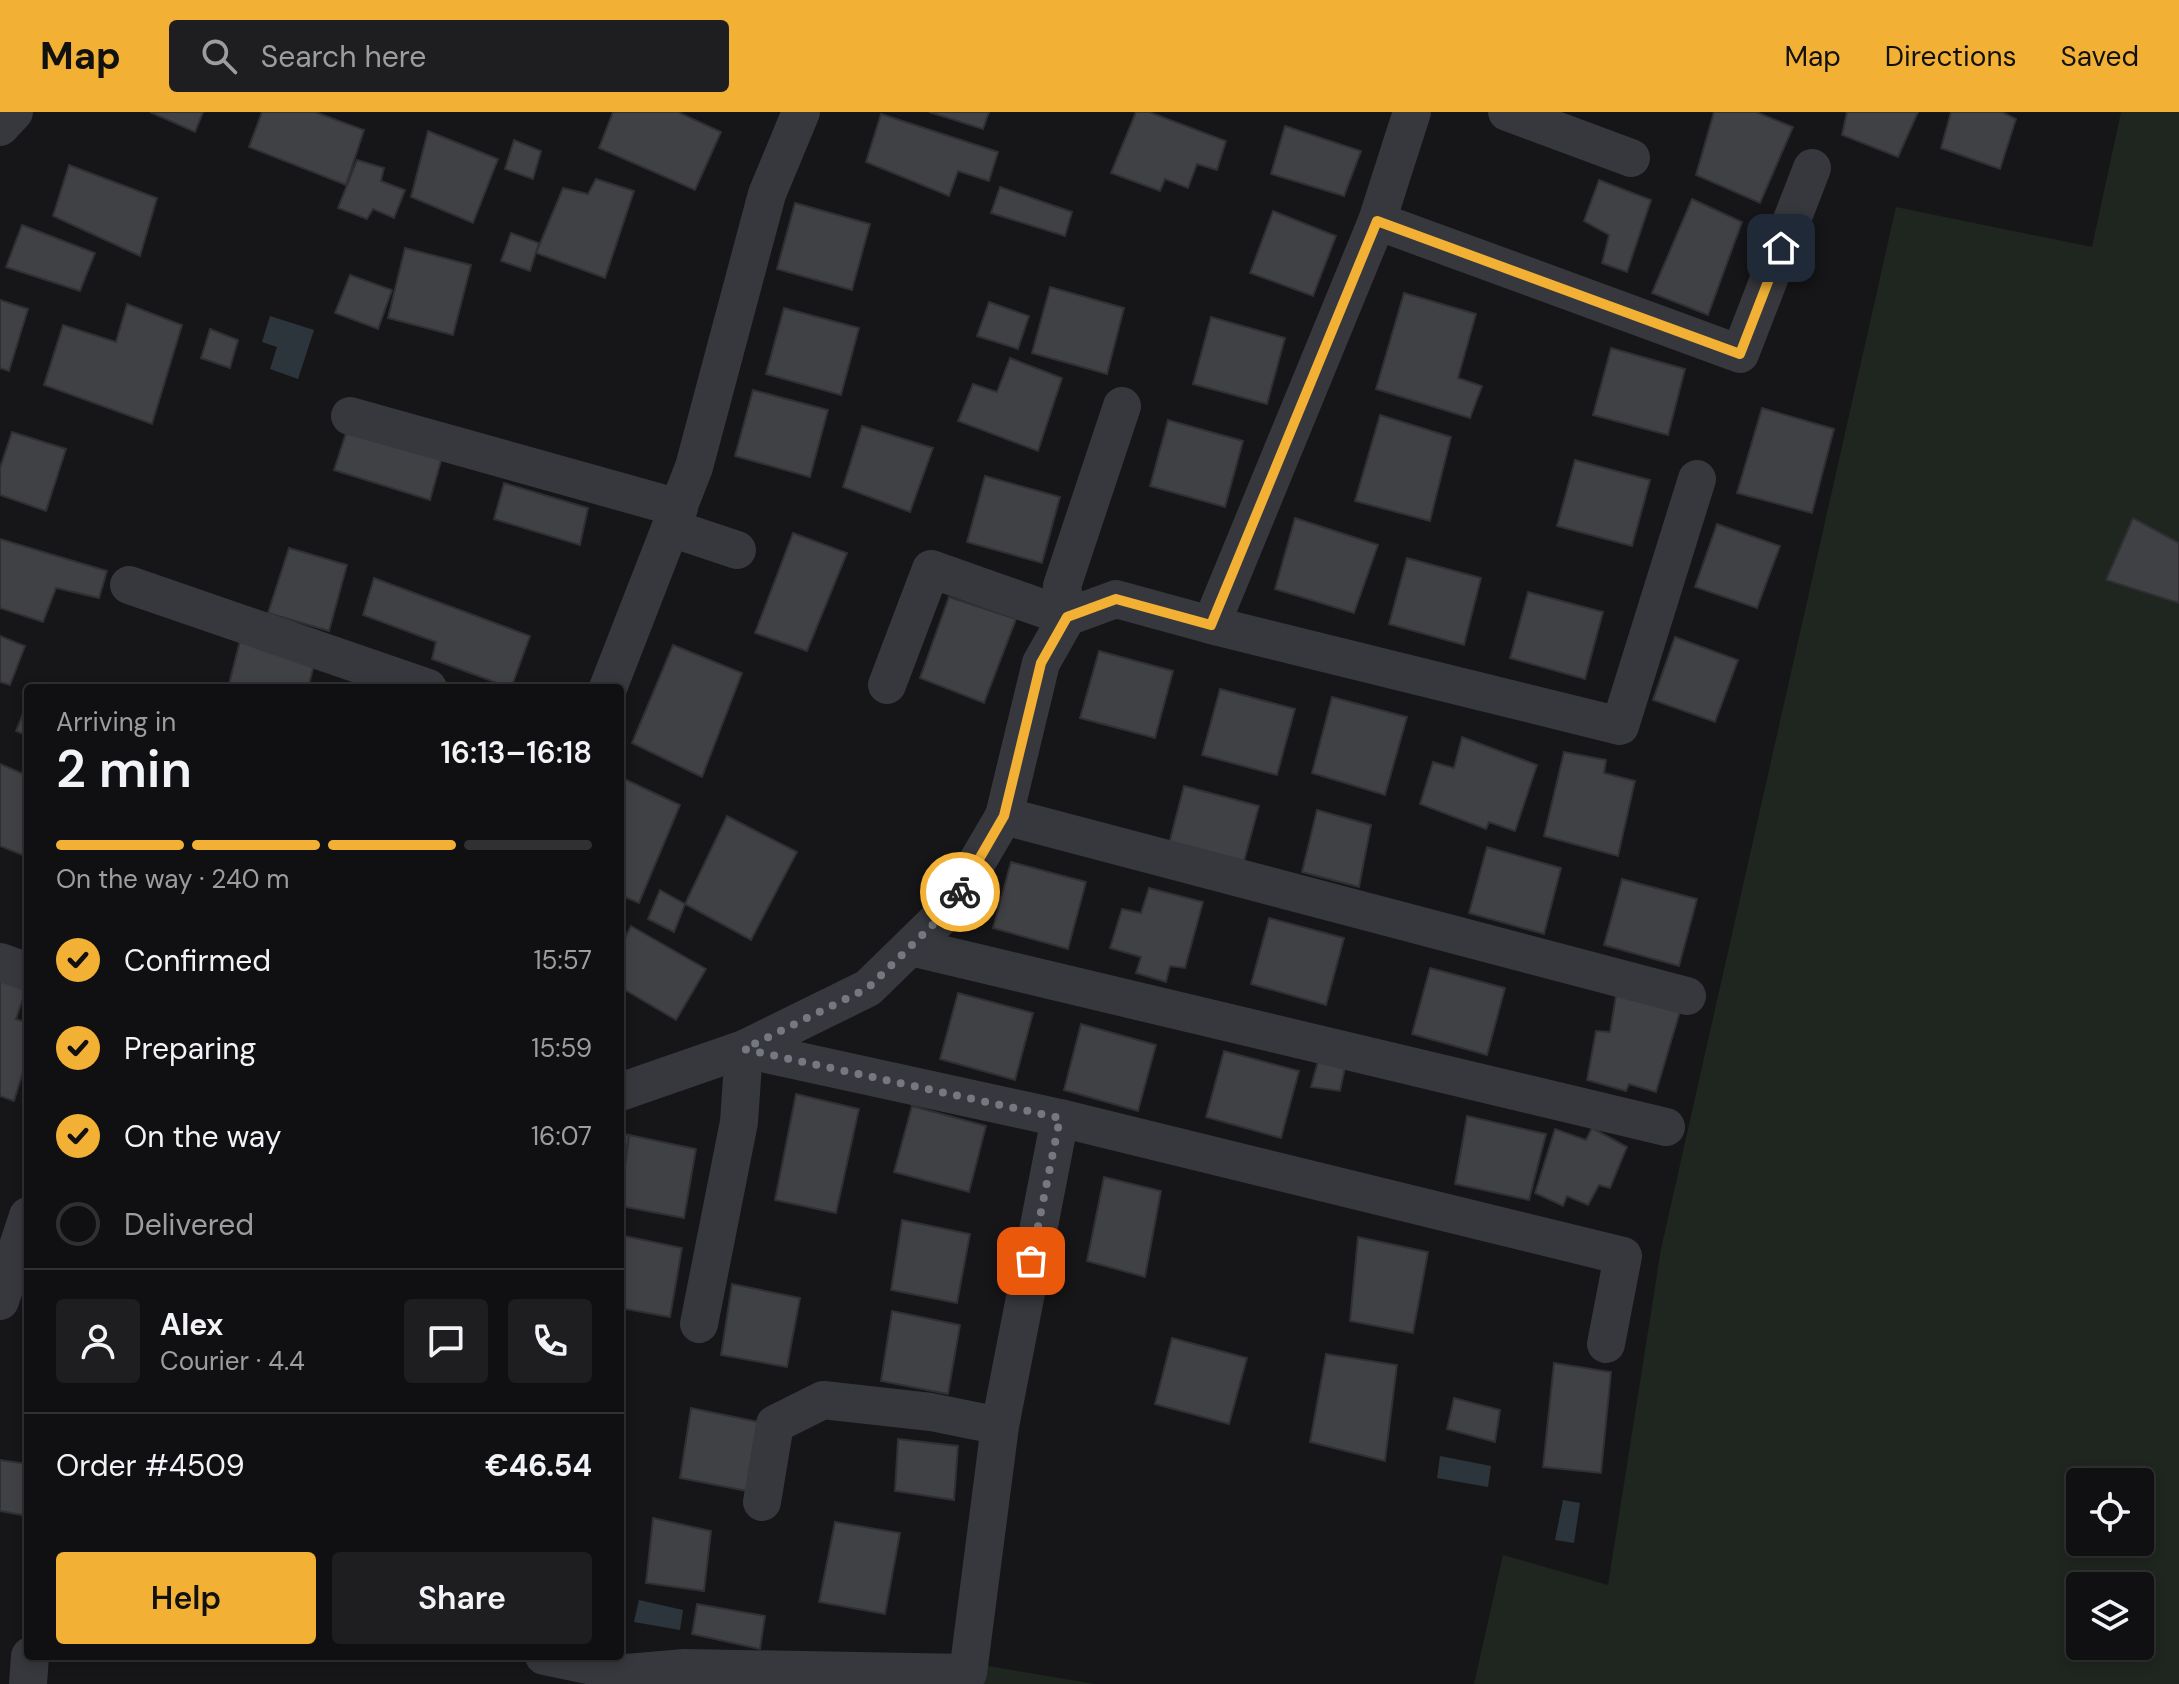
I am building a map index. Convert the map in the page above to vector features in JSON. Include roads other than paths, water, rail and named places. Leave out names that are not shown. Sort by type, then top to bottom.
[{"type":"street","points":[[0,127],[14,112]]},
{"type":"street","points":[[610,684],[694,467],[767,194],[801,112]]},
{"type":"street","points":[[1211,625],[1377,221],[1412,112]]},
{"type":"street","points":[[1507,112],[1631,158]]},
{"type":"street","points":[[1377,221],[1740,354],[1812,168]]},
{"type":"street","points":[[624,1091],[744,1049],[868,988],[950,908],[1004,816],[1041,663],[1067,617],[1062,586],[1122,406]]},
{"type":"street","points":[[350,416],[675,518],[737,550]]},
{"type":"street","points":[[887,685],[931,569],[1067,617],[1116,599],[1620,726],[1697,479]]},
{"type":"street","points":[[129,585],[416,684]]},
{"type":"street","points":[[1004,816],[1687,996]]},
{"type":"street","points":[[911,947],[1666,1127]]},
{"type":"street","points":[[0,962],[24,971]]},
{"type":"street","points":[[744,1049],[1060,1118],[1623,1256],[1606,1344]]},
{"type":"street","points":[[699,1324],[739,1122],[744,1049]]},
{"type":"street","points":[[564,1660],[627,1673],[685,1668],[968,1673],[1000,1426],[1060,1118]]},
{"type":"street","points":[[0,1301],[24,1228]]},
{"type":"street","points":[[762,1502],[775,1424],[823,1400],[931,1412],[1000,1426]]},
{"type":"street","points":[[28,1684],[30,1660]]}]
